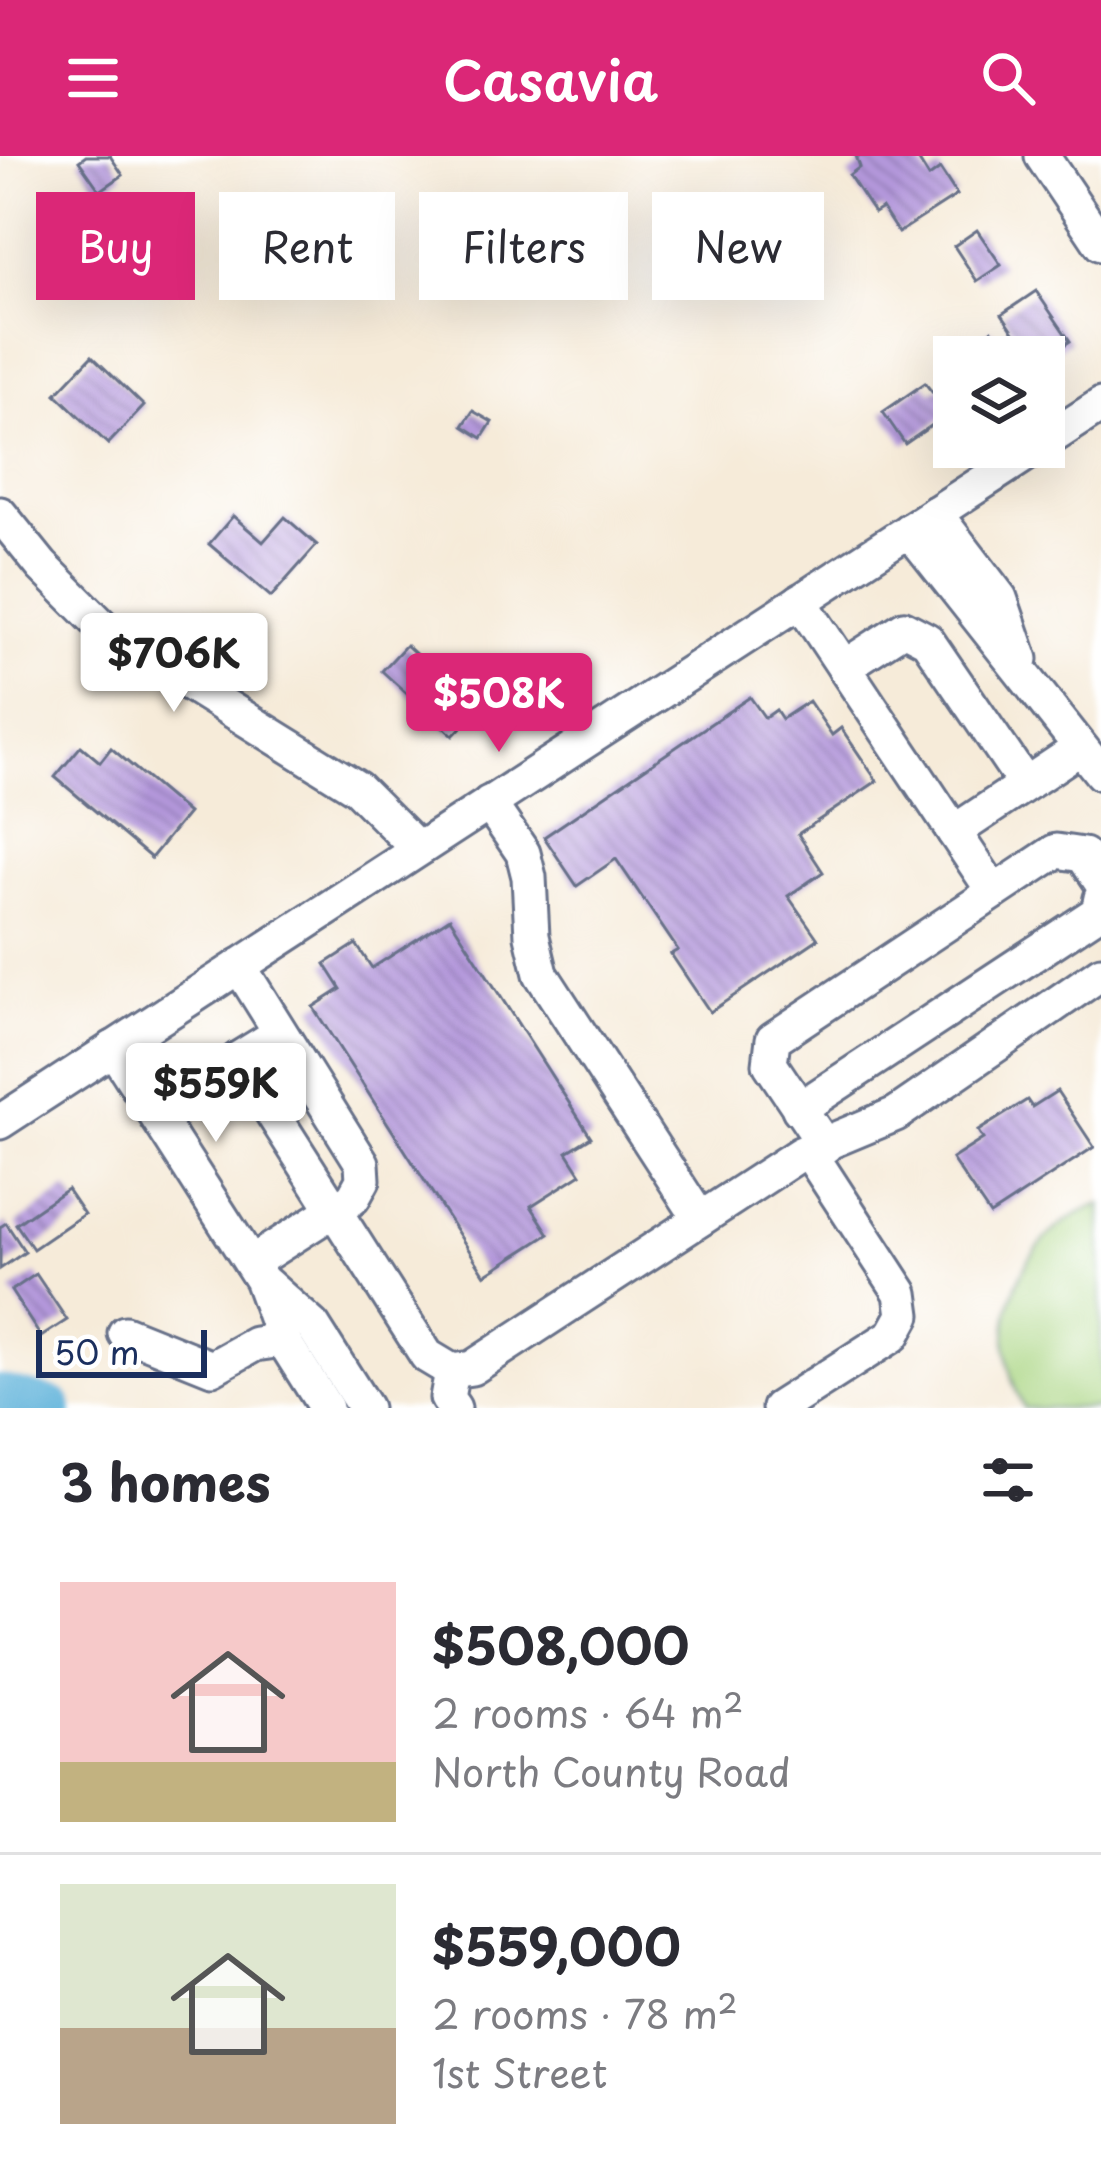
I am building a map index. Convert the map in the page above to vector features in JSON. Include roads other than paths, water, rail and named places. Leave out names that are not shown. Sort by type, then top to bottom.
[{"type":"street","points":[[1042,156],[1101,244]]},
{"type":"street","points":[[1065,429],[1101,405]]},
{"type":"street","points":[[0,1122],[1005,468]]},
{"type":"street","points":[[0,514],[42,566],[111,635],[357,788],[418,849]]},
{"type":"street","points":[[922,522],[1000,598],[1029,684],[1091,760],[1025,784],[954,832]]},
{"type":"street","points":[[800,601],[994,892]]},
{"type":"street","points":[[844,668],[904,628],[927,640],[1025,784]]},
{"type":"street","points":[[489,802],[523,853],[541,974],[700,1219]]},
{"type":"street","points":[[779,1408],[893,1335],[904,1315],[901,1293],[770,1064],[773,1039],[1056,851],[1083,855],[1101,882]]},
{"type":"street","points":[[799,1109],[1098,912],[1101,898]]},
{"type":"street","points":[[239,966],[362,1163],[360,1190],[256,1271]]},
{"type":"street","points":[[280,1033],[238,1059],[427,1356],[452,1372],[472,1368],[800,1154],[896,1114],[1101,973]]},
{"type":"street","points":[[953,1007],[985,1055]]},
{"type":"street","points":[[113,1048],[256,1271],[283,1340],[326,1408]]},
{"type":"street","points":[[256,1271],[313,1326],[365,1408]]},
{"type":"street","points":[[125,1333],[212,1368],[255,1344],[283,1340]]},
{"type":"street","points":[[452,1372],[447,1397],[454,1408]]},
{"type":"waterway","points":[[0,1395],[52,1408]]}]
